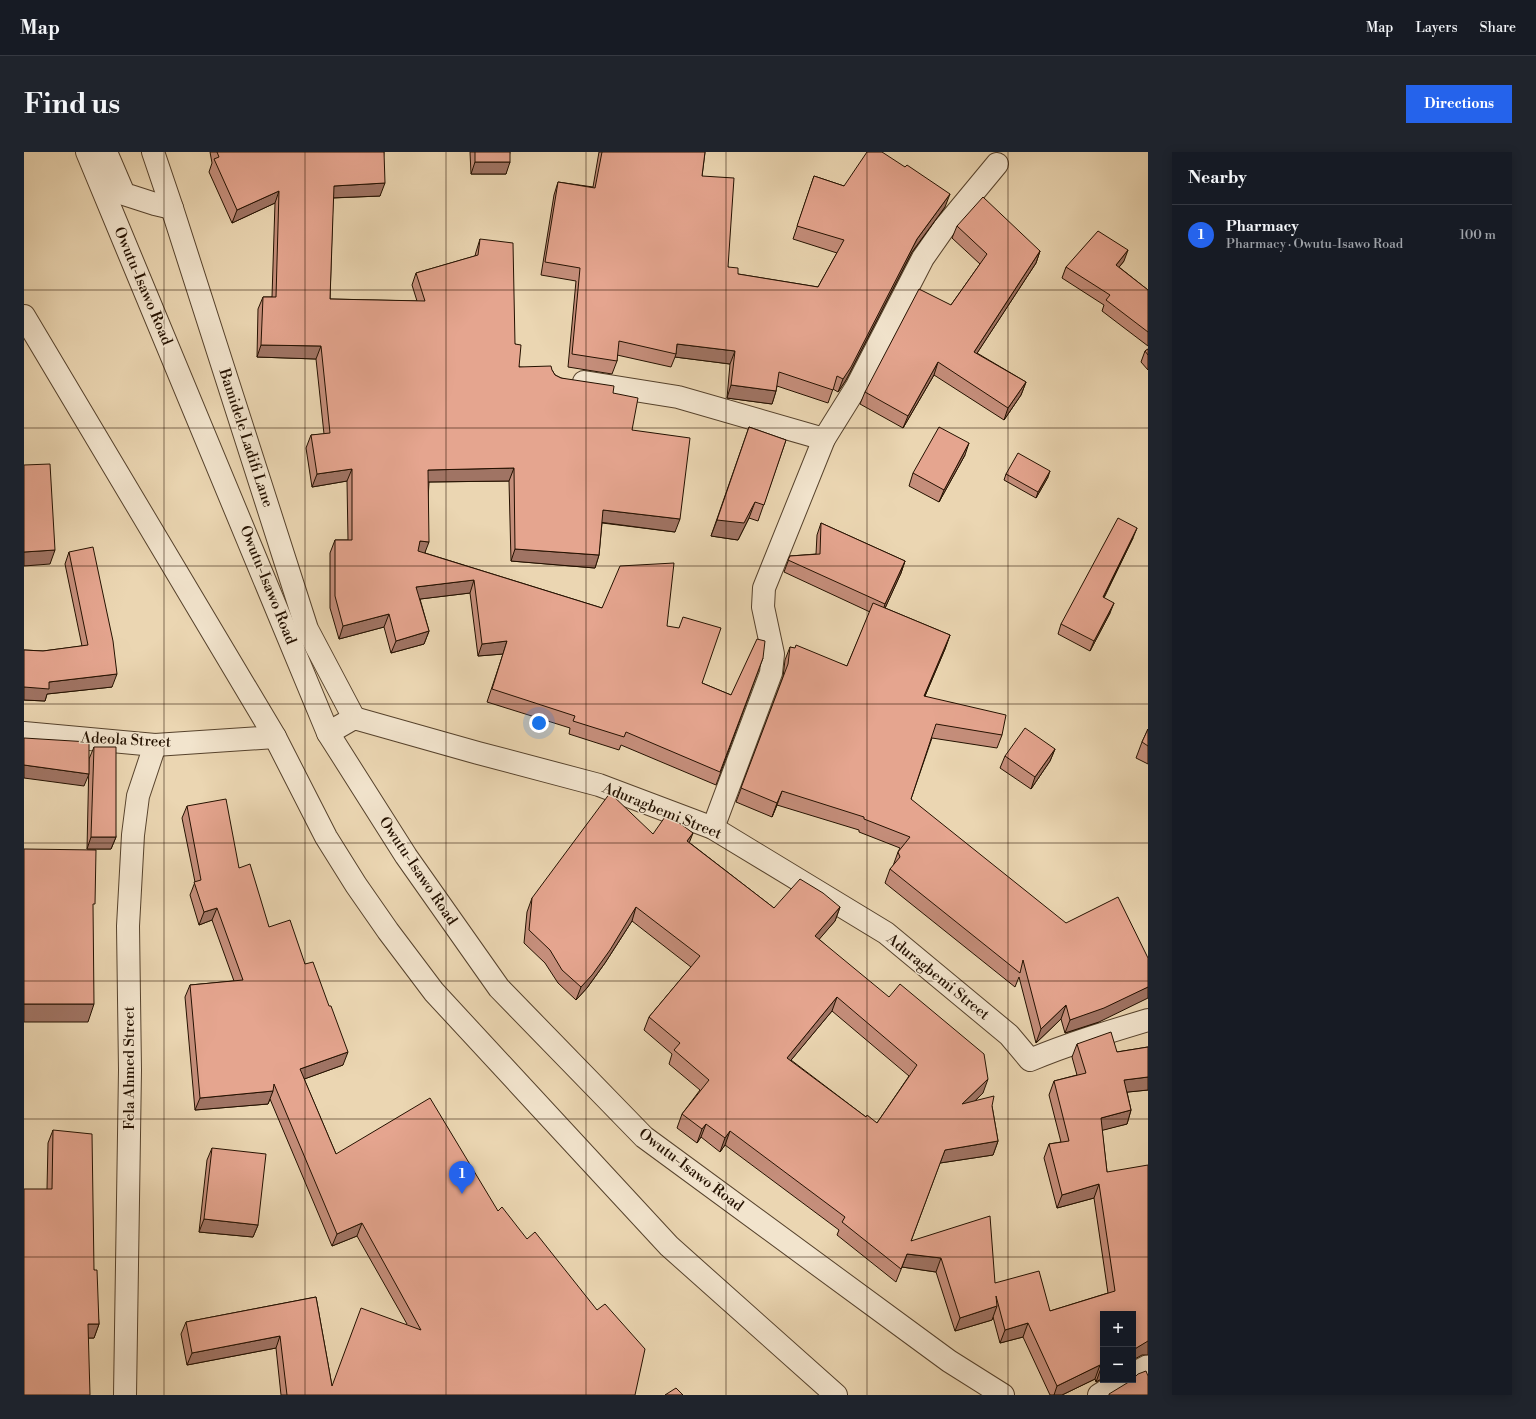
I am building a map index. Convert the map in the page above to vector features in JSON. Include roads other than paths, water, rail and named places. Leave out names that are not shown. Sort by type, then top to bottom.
[{"type":"street","name":"Owutu-Isawo Road","points":[[87,152],[328,732],[406,856],[499,988],[644,1137],[949,1361],[1003,1395]]},
{"type":"street","points":[[106,152],[124,194],[172,208]]},
{"type":"street","name":"Bamidele Ladifi Lane","points":[[153,152],[307,629],[354,718]]},
{"type":"street","points":[[713,828],[771,673],[773,654],[763,607],[764,588],[824,439],[857,386],[923,258],[944,228],[997,164]]},
{"type":"street","points":[[24,316],[275,737],[326,837],[356,885],[434,992],[669,1246],[836,1395]]},
{"type":"street","points":[[566,379],[678,397],[824,439]]},
{"type":"street","points":[[328,732],[354,718]]},
{"type":"street","name":"Aduragbemi Street","points":[[354,718],[478,753],[599,784],[713,828],[886,933],[1009,1035],[1030,1060],[1089,1038],[1148,1020]]},
{"type":"street","name":"Adeola Street","points":[[24,733],[155,745],[275,737]]},
{"type":"street","name":"Fela Ahmed Street","points":[[125,1395],[130,1070],[128,926],[133,835],[138,796],[155,745]]},
{"type":"street","points":[[782,1346],[850,1395]]},
{"type":"street","points":[[1136,1372],[1148,1366]]},
{"type":"street","points":[[1099,1395],[1118,1383]]},
{"type":"place","name":"Pharmacy","points":[[462,1194]]}]
